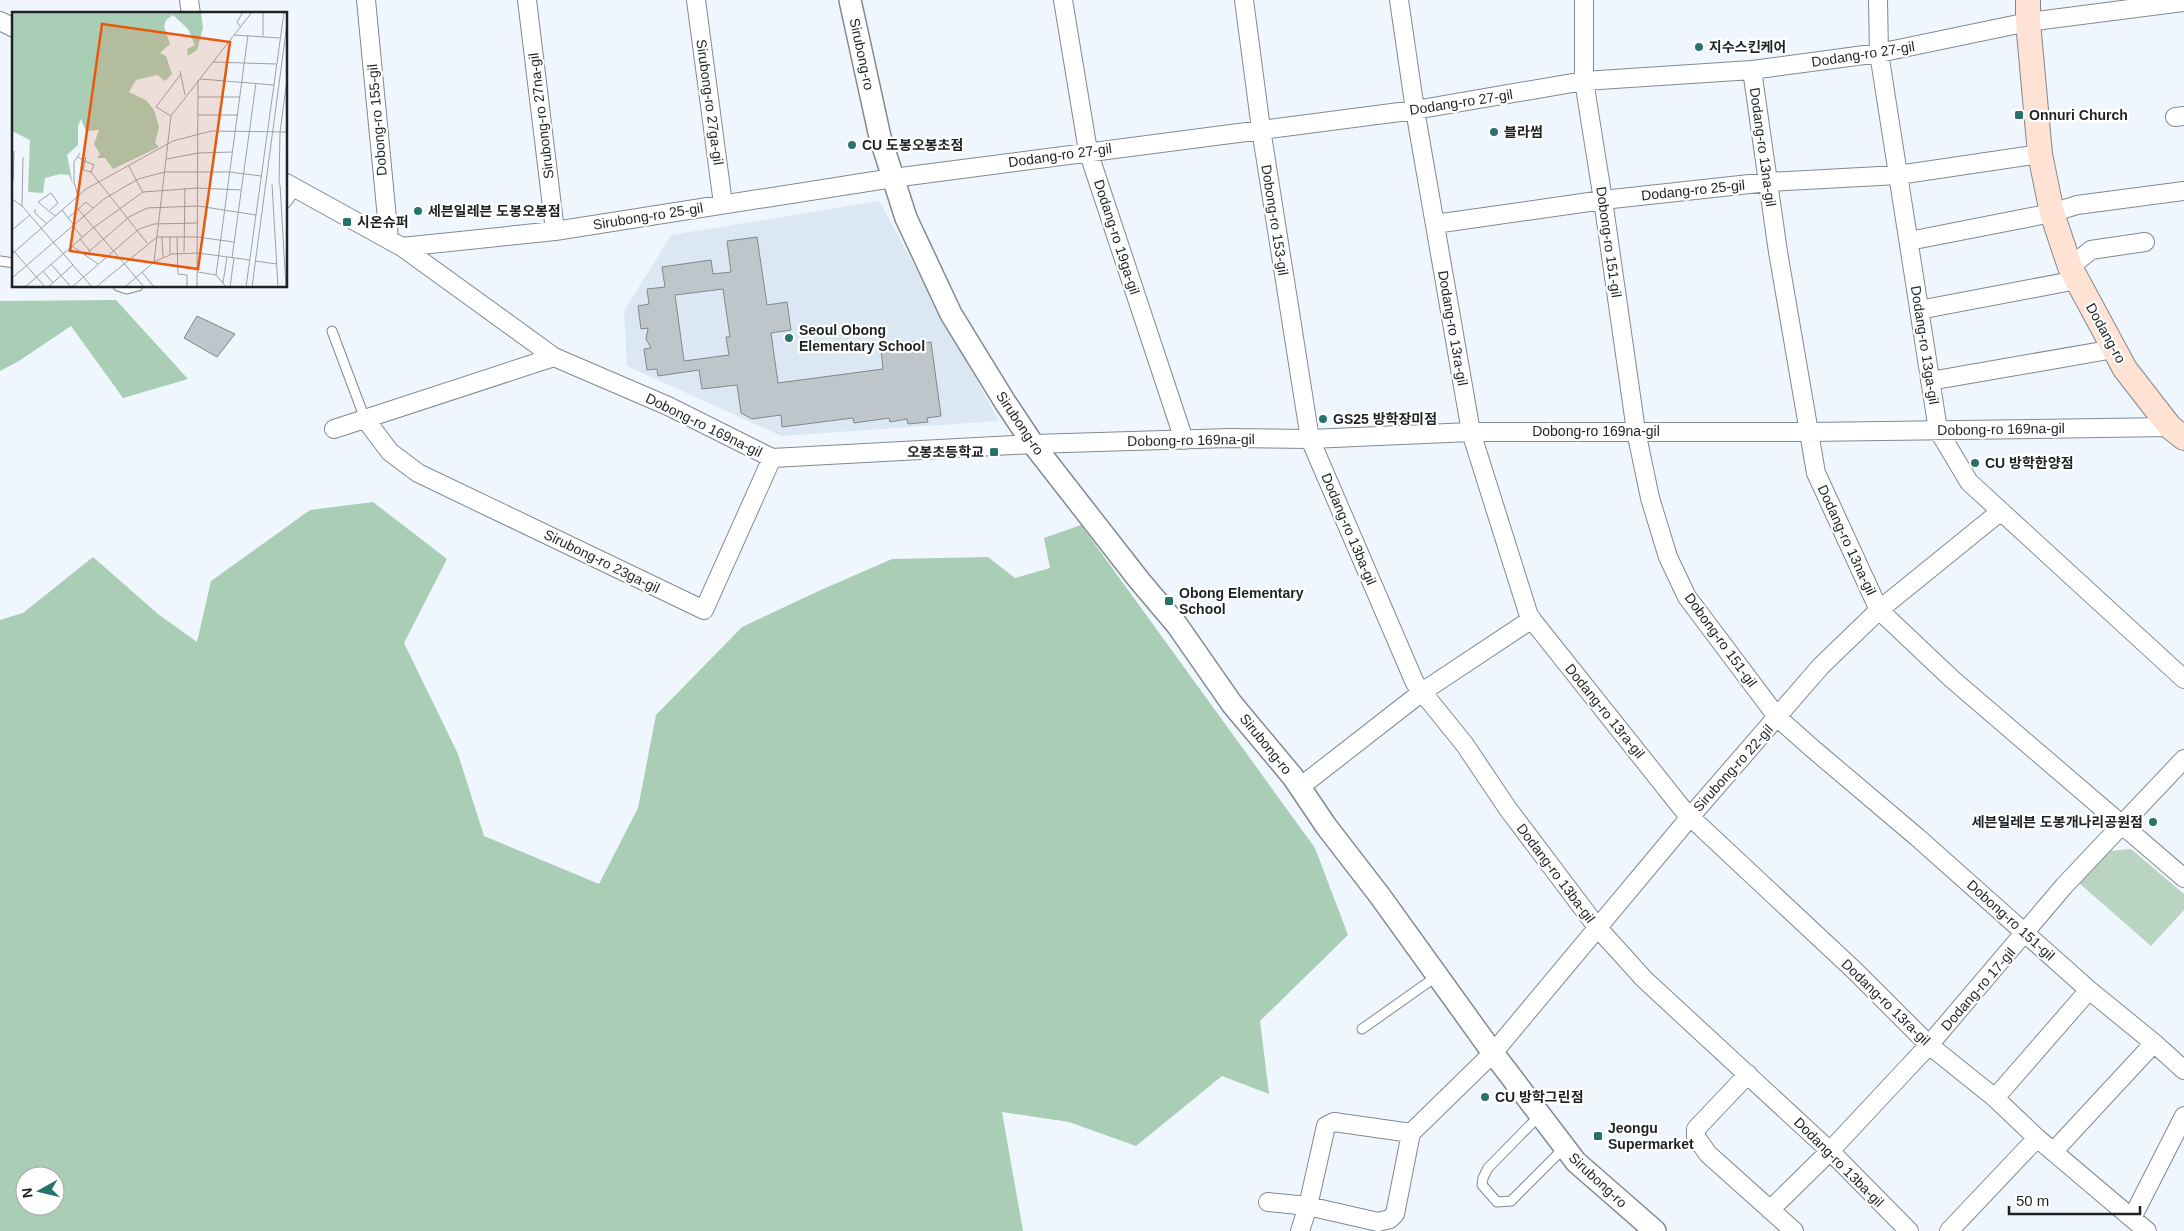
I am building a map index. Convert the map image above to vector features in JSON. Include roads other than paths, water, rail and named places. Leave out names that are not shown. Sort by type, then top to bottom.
[{"type":"main road","name":"Dodang-ro","points":[[2028,11],[2040,154],[2052,213],[2073,274],[2125,368],[2177,433]]},
{"type":"street","name":"Dobong-ro 155-gil","points":[[366,0],[395,243]]},
{"type":"street","name":"Sirubong-ro 27na-gil","points":[[528,0],[555,231]]},
{"type":"street","name":"Sirubong-ro 27ga-gil","points":[[696,0],[723,204]]},
{"type":"street","name":"Sirubong-ro","points":[[850,0],[880,137],[906,218],[952,314],[1033,444],[1138,580],[1177,625],[1232,704],[1300,788],[1436,976],[1564,1147],[1576,1162],[1652,1230]]},
{"type":"street","name":"Dodang-ro 19ga-gil","points":[[1063,0],[1088,151],[1184,440]]},
{"type":"street","name":"Dobong-ro 153-gil","points":[[1244,0],[1261,129],[1310,439]]},
{"type":"street","name":"Dodang-ro 13ra-gil","points":[[1399,0],[1415,110],[1471,432],[1529,616],[1690,817],[1854,970],[1929,1045],[1995,1098],[2037,1138],[2147,1231]]},
{"type":"street","name":"Dobong-ro 151-gil","points":[[1584,0],[1584,81],[1636,431],[1652,507],[1668,557],[1688,597],[1778,718],[2089,990],[2154,1042],[2184,1070]]},
{"type":"street","name":"Dodang-ro 13ga-gil","points":[[1878,0],[1879,53],[1938,430],[1969,482],[2184,678]]},
{"type":"street","name":"Dodang-ro 27-gil","points":[[893,178],[1088,151],[1415,110],[1584,81],[1752,70],[1879,53],[2028,11],[2184,2]]},
{"type":"street","points":[[0,21],[12,27]]},
{"type":"street","name":"Dodang-ro 13na-gil","points":[[1752,70],[1768,182],[1816,473],[1879,610],[1952,679],[2184,878]]},
{"type":"street","name":"Dodang-ro 25-gil","points":[[1435,224],[1603,200],[1768,182],[1898,175],[2040,154]]},
{"type":"street","name":"Sirubong-ro 25-gil","points":[[395,243],[555,231],[893,178]]},
{"type":"street","name":"Dobong-ro 169na-gil","points":[[292,186],[395,243],[554,357],[668,406],[772,458],[1033,444],[1310,439],[1471,432],[1938,430],[2177,433]]},
{"type":"street","points":[[1909,241],[2052,213],[2077,205],[2184,191]]},
{"type":"street","points":[[1919,310],[2073,274],[2091,250],[2145,242]]},
{"type":"street","points":[[1930,381],[2114,349]]},
{"type":"street","points":[[334,429],[554,357]]},
{"type":"street","name":"Sirubong-ro 23ga-gil","points":[[365,419],[390,452],[418,473],[704,610],[772,458]]},
{"type":"street","name":"Dodang-ro 13ba-gil","points":[[1310,439],[1415,683],[1464,745],[1508,809],[1597,927],[1644,979],[1830,1151],[1908,1231]]},
{"type":"street","name":"Sirubong-ro 22-gil","points":[[1493,1053],[1690,817],[1822,666],[1879,610],[2000,511]]},
{"type":"street","name":"Sirubong-ro","points":[[1300,788],[1422,692],[1532,620]]},
{"type":"street","name":"Dodang-ro 17-gil","points":[[1770,1210],[1830,1151],[1929,1045],[2064,886],[2184,759]]},
{"type":"street","points":[[1995,1098],[2089,990]]},
{"type":"street","points":[[2053,1152],[2154,1042]]},
{"type":"street","points":[[1268,1202],[1308,1206],[1378,1222],[1390,1219],[1396,1214],[1411,1133],[1493,1053]]},
{"type":"street","points":[[1748,1074],[1696,1129],[1696,1136],[1708,1154],[1794,1231]]},
{"type":"street","points":[[2132,1218],[2184,1116]]},
{"type":"street","points":[[1300,1231],[1308,1206],[1326,1126],[1334,1122],[1411,1133]]},
{"type":"street","points":[[1949,1231],[2037,1138]]},
{"type":"lane","points":[[332,331],[365,419]]},
{"type":"lane","points":[[1362,1029],[1436,976]]},
{"type":"lane","points":[[1540,1115],[1488,1168],[1482,1185],[1497,1202],[1511,1201],[1564,1147]]},
{"type":"place","name":"지수스킨케어","points":[[1699,47]]},
{"type":"place","name":"Onnuri Church","points":[[2019,115]]},
{"type":"place","name":"블라썸","points":[[1494,132]]},
{"type":"place","name":"CU 도봉오봉초점","points":[[852,145]]},
{"type":"place","name":"세븐일레븐 도봉오봉점","points":[[418,211]]},
{"type":"place","name":"시온슈퍼","points":[[347,222]]},
{"type":"place","name":"Seoul Obong Elementary School","points":[[789,338]]},
{"type":"place","name":"GS25 방학장미점","points":[[1323,419]]},
{"type":"place","name":"오봉초등학교","points":[[994,452]]},
{"type":"place","name":"CU 방학한양점","points":[[1975,463]]},
{"type":"place","name":"Obong Elementary School","points":[[1169,601]]},
{"type":"place","name":"세븐일레븐 도봉개나리공원점","points":[[2153,822]]},
{"type":"place","name":"CU 방학그린점","points":[[1485,1097]]},
{"type":"place","name":"Jeongu Supermarket","points":[[1598,1136]]}]
